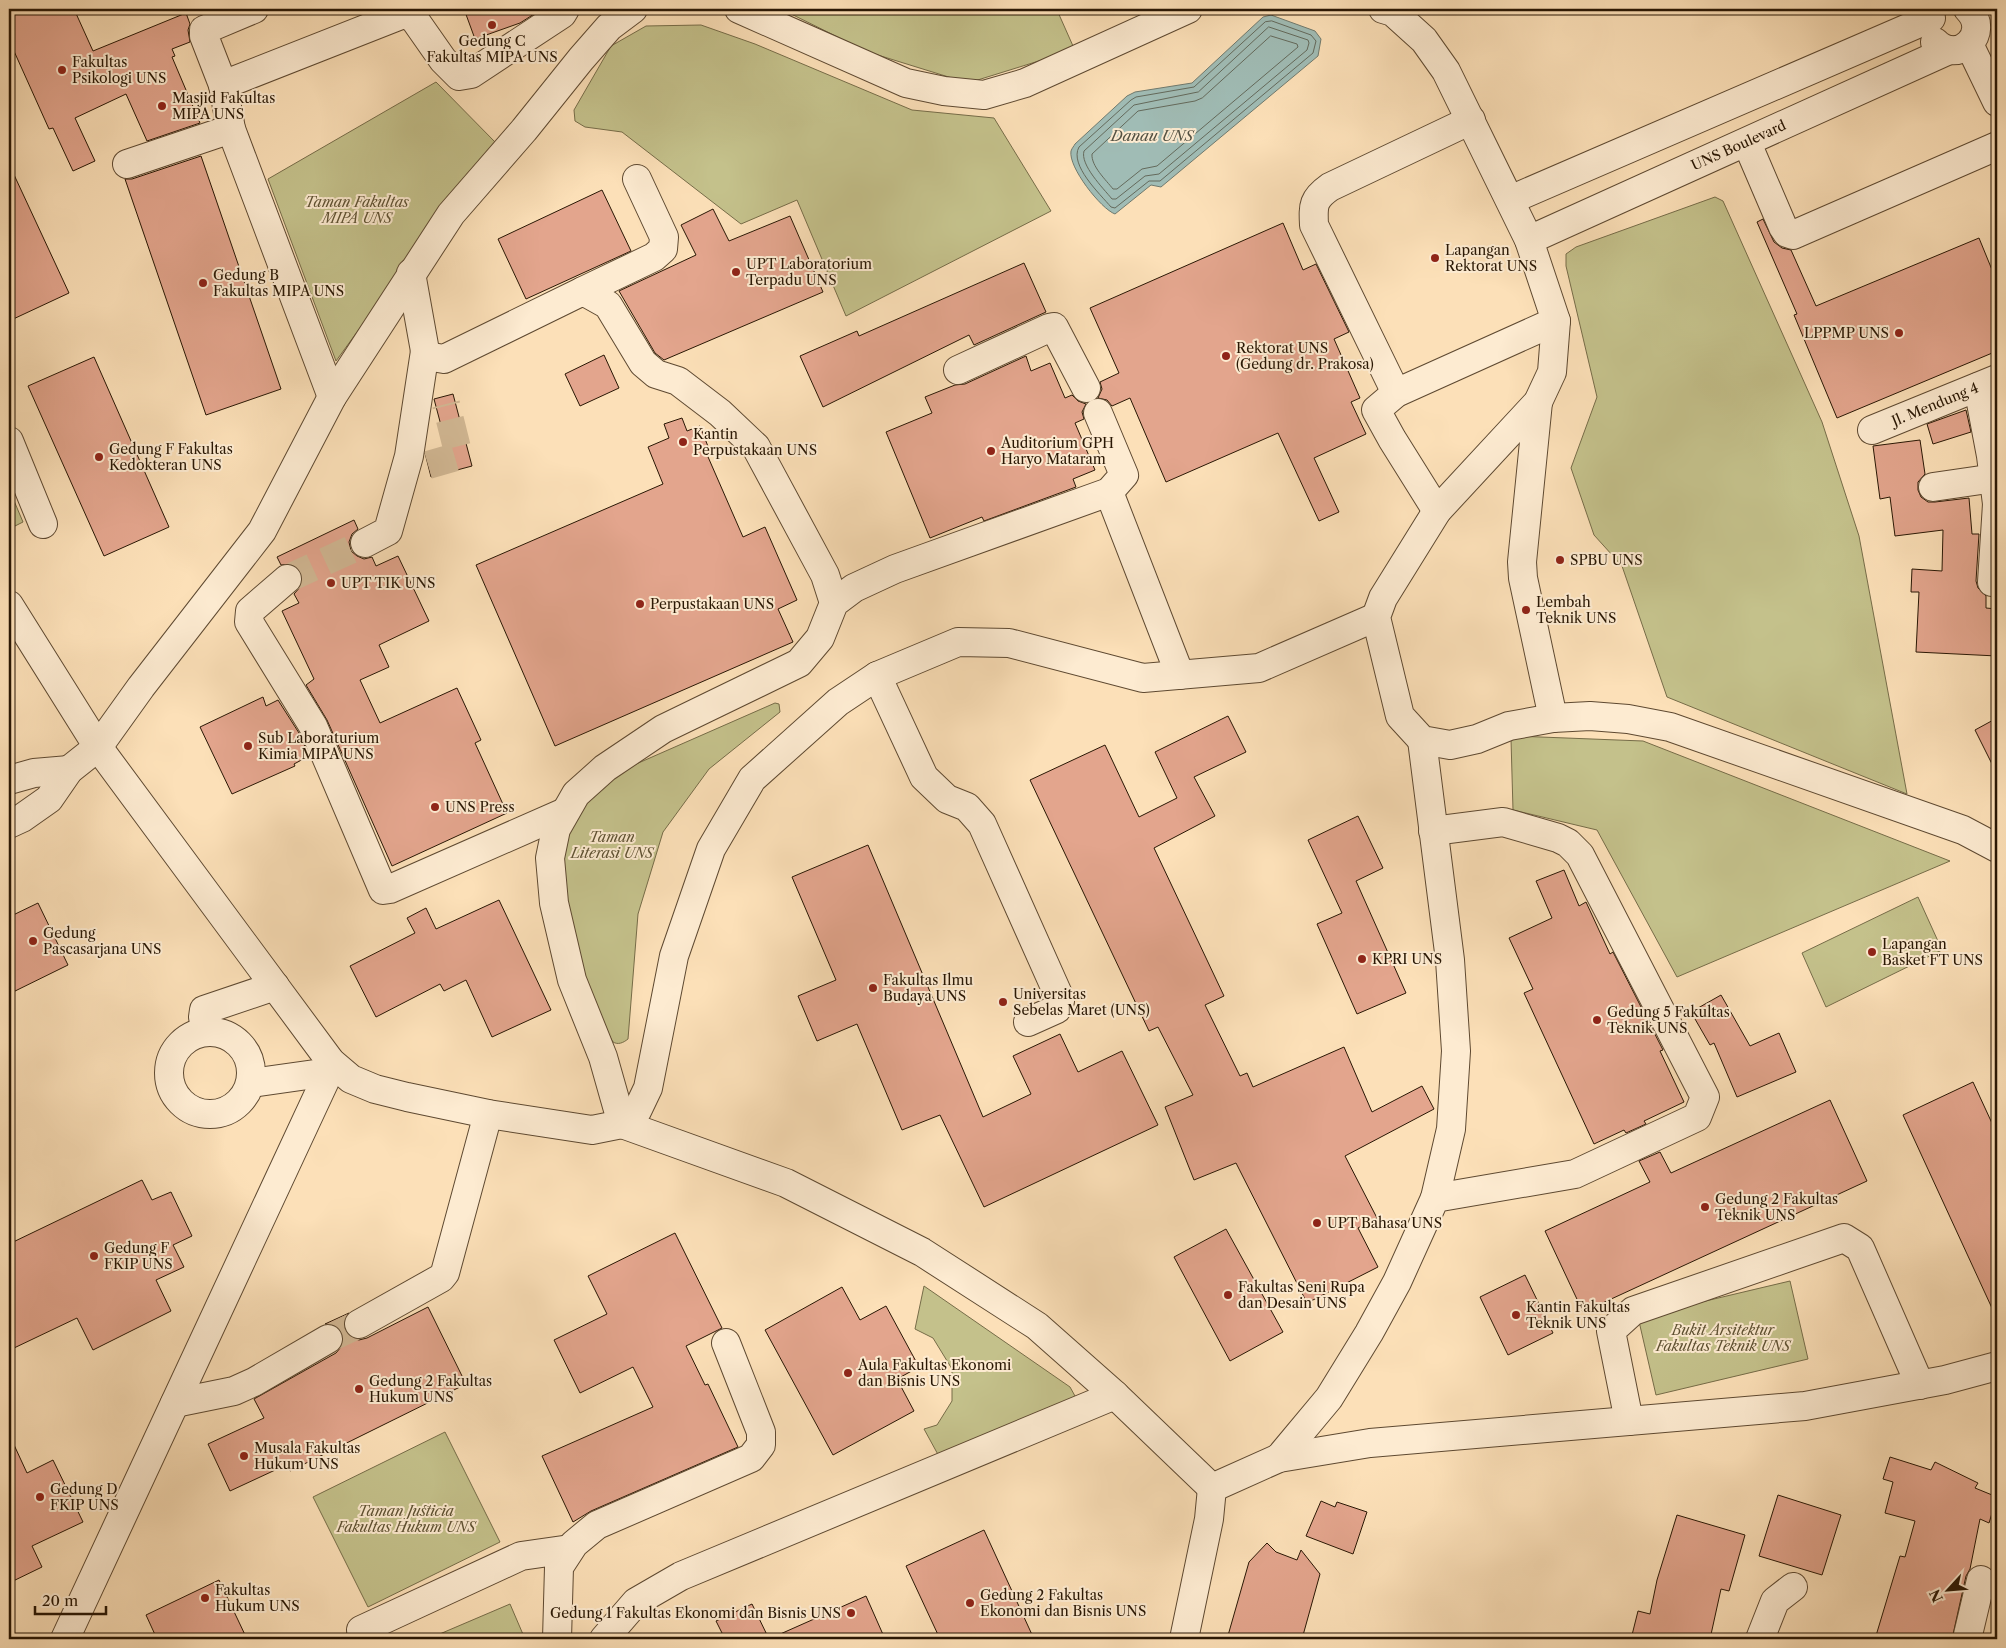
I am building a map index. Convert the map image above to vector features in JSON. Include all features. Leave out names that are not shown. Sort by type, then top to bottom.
[{"type":"street","points":[[254,9],[204,30],[204,36],[223,85],[231,129],[332,397]]},
{"type":"street","points":[[223,85],[405,11],[415,20],[443,60],[459,76],[471,74],[562,14],[565,9]]},
{"type":"street","points":[[9,824],[22,818],[49,799],[69,770],[98,747],[140,687],[262,531],[332,397],[451,214],[530,124],[581,59],[609,27],[633,9]]},
{"type":"street","points":[[739,9],[906,83],[944,91],[984,95],[1025,83],[1188,9]]},
{"type":"street","points":[[1279,1458],[1329,1398],[1369,1333],[1397,1282],[1435,1198],[1451,1128],[1456,1051],[1450,960],[1422,740],[1400,716],[1376,617],[1383,598],[1437,511],[1538,402],[1552,372],[1556,320],[1529,240],[1446,71],[1424,40],[1393,12],[1383,9]]},
{"type":"street","points":[[1968,9],[1973,14],[1977,24],[1973,39],[1997,102]]},
{"type":"street","points":[[1510,200],[1934,13]]},
{"type":"street","points":[[1934,13],[1929,28],[1932,38],[1940,46],[1973,39]]},
{"type":"street","name":"UNS Boulevard","points":[[1529,240],[1689,167],[1747,143],[1973,39]]},
{"type":"street","points":[[1396,393],[1314,225],[1313,206],[1320,194],[1330,187],[1471,120]]},
{"type":"street","points":[[127,164],[231,129]]},
{"type":"street","points":[[1747,143],[1783,227],[1792,236],[1997,146]]},
{"type":"street","points":[[425,350],[432,357],[444,359],[654,257],[663,249],[664,237],[638,179]]},
{"type":"street","points":[[365,543],[388,531],[418,460],[425,350],[411,273]]},
{"type":"street","points":[[583,291],[608,304],[643,363],[656,374],[688,390],[720,414],[756,447],[825,575],[834,603]]},
{"type":"street","points":[[1437,511],[1377,415],[1376,410],[1396,393],[1556,320]]},
{"type":"street","points":[[958,370],[1054,327],[1086,388]]},
{"type":"street","points":[[1988,383],[1996,495],[1992,582]]},
{"type":"street","name":"Jl. Mendung 4","points":[[1872,430],[1988,383]]},
{"type":"street","points":[[1538,402],[1522,562],[1523,578],[1553,718]]},
{"type":"street","points":[[622,1124],[603,1057],[572,980],[554,903],[550,858],[556,829],[576,794],[606,768],[663,729],[800,663],[820,638],[834,603],[854,588],[895,569],[1109,492],[1124,475],[1098,413]]},
{"type":"street","points":[[9,441],[43,524]]},
{"type":"street","points":[[1933,487],[1996,495]]},
{"type":"street","points":[[1109,492],[1180,674]]},
{"type":"street","points":[[287,579],[250,611],[249,622],[313,726],[383,890],[390,889],[565,812]]},
{"type":"street","points":[[9,604],[98,747],[275,986],[330,1067],[351,1079],[407,1097],[488,1114],[592,1130],[622,1124],[637,1111],[648,1088],[674,956],[711,849],[752,779],[838,702],[877,676],[958,642],[1009,643],[1143,678],[1259,668],[1376,617]]},
{"type":"street","points":[[877,676],[924,777],[947,799],[967,807],[982,824],[1058,994],[1060,1001],[1057,1009],[1028,1022]]},
{"type":"street","points":[[1422,740],[1450,744],[1477,738],[1509,726],[1553,718],[1590,716],[1628,719],[1670,727],[1962,830],[1997,848]]},
{"type":"street","points":[[9,780],[34,773],[69,770]]},
{"type":"street","points":[[1433,831],[1502,822],[1558,838],[1568,843],[1580,855],[1705,1097],[1697,1118],[1575,1174],[1435,1198]]},
{"type":"street","points":[[206,1032],[203,1017],[204,1010],[275,986]]},
{"type":"street","points":[[206,1032],[226,1034],[242,1046],[251,1063],[251,1083],[243,1100],[229,1111],[211,1116],[193,1112],[178,1101],[170,1085],[169,1066],[175,1049],[189,1036],[206,1032]]},
{"type":"street","points":[[251,1083],[330,1067]]},
{"type":"street","points":[[65,1639],[330,1067]]},
{"type":"street","points":[[358,1324],[441,1278],[445,1273],[488,1114]]},
{"type":"street","points":[[622,1124],[786,1183],[922,1252],[1036,1326],[1115,1395],[1212,1488]]},
{"type":"street","points":[[1629,1422],[1611,1331],[1633,1311],[1844,1238],[1860,1248],[1920,1385]]},
{"type":"street","points":[[175,1403],[234,1391],[254,1382],[328,1339]]},
{"type":"street","points":[[557,1639],[559,1566],[570,1549],[597,1525],[751,1458],[761,1445],[760,1432],[726,1343]]},
{"type":"street","points":[[1212,1488],[1279,1458],[1370,1443],[1805,1406],[1946,1380],[1997,1366]]},
{"type":"street","points":[[604,1639],[636,1602],[681,1576],[1115,1395]]},
{"type":"street","points":[[1184,1639],[1209,1519],[1212,1488]]},
{"type":"street","points":[[361,1630],[521,1556],[570,1549]]},
{"type":"street","points":[[1967,1639],[1981,1580]]},
{"type":"street","points":[[1760,1639],[1775,1601],[1793,1587]]},
{"type":"green space","points":[[781,9],[1053,9],[1057,10],[1073,46],[1071,51],[968,83],[868,52]]},
{"type":"green space","points":[[701,25],[755,44],[912,110],[994,118],[1051,211],[846,316],[797,200],[741,224],[622,132],[585,127],[575,121],[574,110],[611,46],[646,26]]},
{"type":"green space","name":"Taman Fakultas MIPA UNS","points":[[436,82],[495,142],[336,361],[268,179]]},
{"type":"green space","points":[[1715,197],[1723,201],[1822,422],[1859,536],[1907,794],[1667,697],[1622,566],[1594,535],[1571,468],[1597,397],[1566,266],[1566,254],[1576,247]]},
{"type":"green space","points":[[9,489],[23,522],[9,529]]},
{"type":"green space","name":"Taman Literasi UNS","points":[[775,703],[779,704],[780,712],[709,769],[663,832],[638,914],[628,1039],[624,1042],[615,1043],[585,994],[557,879],[573,819],[576,813],[612,777],[627,768]]},
{"type":"green space","points":[[1515,736],[1643,741],[1950,861],[1677,977],[1597,830],[1513,810],[1511,739]]},
{"type":"green space","name":"Lapangan Basket FT UNS","points":[[1918,897],[1942,950],[1826,1007],[1802,953]]},
{"type":"green space","name":"Bukit Arsitektur Fakultas Teknik UNS","points":[[1790,1281],[1808,1359],[1656,1395],[1638,1317]]},
{"type":"green space","points":[[924,1286],[1070,1387],[1075,1396],[1072,1401],[941,1460],[924,1429],[937,1425],[952,1401],[952,1369],[933,1338],[915,1329]]},
{"type":"green space","name":"Taman Justicia Fakultas Hukum UNS","points":[[445,1432],[500,1542],[368,1607],[313,1497]]},
{"type":"green space","points":[[510,1604],[525,1639],[428,1639]]},
{"type":"water","name":"Danau UNS","points":[[1271,15],[1315,31],[1321,39],[1318,56],[1161,187],[1151,185],[1115,214],[1109,211],[1094,196],[1080,177],[1071,158],[1071,151],[1075,144],[1127,96],[1135,92],[1192,83],[1263,17]]},
{"type":"building","points":[[9,9],[74,9],[93,51],[186,13],[190,24],[188,30],[190,42],[172,49],[175,56],[172,57],[200,123],[147,141],[126,94],[75,118],[95,161],[73,171],[53,128],[49,129],[9,40]]},
{"type":"building","name":"Gedung C Fakultas MIPA UNS","points":[[464,9],[542,9],[520,23],[475,39]]},
{"type":"building","name":"Gedung B Fakultas MIPA UNS","points":[[201,156],[281,389],[206,415],[125,179],[132,179]]},
{"type":"building","points":[[9,164],[69,293],[9,321]]},
{"type":"building","points":[[602,190],[631,251],[526,299],[498,239]]},
{"type":"building","name":"UPT Laboratorium Terpadu UNS","points":[[713,209],[729,241],[790,216],[823,292],[664,360],[655,353],[619,291],[696,255],[681,225]]},
{"type":"building","name":"LPPMP UNS","points":[[1763,219],[1774,242],[1782,248],[1791,250],[1816,306],[1979,238],[1997,282],[1997,351],[1837,418],[1794,315],[1797,314],[1757,222]]},
{"type":"building","name":"Rektorat UNS (Gedung dr. Prakosa)","points":[[1283,223],[1303,270],[1316,264],[1349,332],[1334,339],[1360,398],[1351,402],[1366,434],[1314,458],[1339,512],[1319,521],[1278,433],[1166,482],[1130,398],[1112,406],[1107,400],[1098,398],[1102,389],[1100,382],[1119,373],[1090,308]]},
{"type":"building","points":[[1024,263],[1046,312],[974,345],[969,335],[823,407],[800,356],[857,331],[859,336]]},
{"type":"building","points":[[604,355],[619,388],[580,406],[565,374]]},
{"type":"building","name":"Auditorium GPH Haryo Mataram","points":[[1026,356],[1031,371],[1050,363],[1065,398],[1072,395],[1078,401],[1086,404],[1082,412],[1084,419],[1075,423],[1095,470],[1073,479],[1076,487],[984,521],[982,517],[930,538],[886,432],[932,413],[925,397],[955,385],[965,384]]},
{"type":"building","name":"Gedung F Fakultas Kedokteran UNS","points":[[94,357],[169,527],[104,556],[28,386]]},
{"type":"building","points":[[453,394],[472,466],[431,477],[425,453],[447,448],[434,399]]},
{"type":"building","points":[[1966,410],[1971,432],[1933,444],[1927,424]]},
{"type":"building","name":"Perpustakaan UNS","points":[[682,418],[687,431],[700,426],[709,449],[705,450],[743,537],[765,527],[797,600],[778,609],[793,642],[555,746],[476,565],[663,484],[648,447],[669,438],[664,424]]},
{"type":"building","points":[[1920,440],[1925,474],[1918,482],[1918,490],[1921,497],[1928,502],[1969,498],[1972,534],[1979,534],[1976,581],[1978,588],[1986,596],[1986,608],[1997,609],[1997,656],[1916,652],[1919,592],[1911,592],[1912,569],[1942,571],[1943,530],[1895,536],[1890,497],[1880,499],[1873,446]]},
{"type":"building","points":[[354,520],[358,529],[352,534],[349,542],[351,551],[364,559],[372,557],[376,566],[398,556],[429,621],[379,645],[389,667],[360,680],[380,723],[457,688],[481,740],[475,743],[507,813],[392,866],[327,720],[306,685],[314,679],[282,611],[299,603],[294,594],[302,585],[302,577],[299,569],[293,564],[281,565],[277,557]]},
{"type":"building","name":"Sub Laboraturium Kimia MIPA UNS","points":[[263,697],[266,706],[278,700],[299,733],[309,756],[294,764],[295,766],[232,794],[200,727]]},
{"type":"building","points":[[1228,716],[1246,752],[1194,777],[1215,816],[1154,848],[1224,996],[1205,1005],[1240,1076],[1247,1073],[1253,1087],[1344,1047],[1372,1112],[1422,1086],[1434,1109],[1345,1156],[1377,1218],[1358,1228],[1378,1267],[1307,1303],[1236,1163],[1194,1180],[1165,1107],[1193,1095],[1158,1027],[1149,1031],[1030,780],[1105,745],[1139,817],[1177,798],[1155,752]]},
{"type":"building","points":[[1997,718],[1997,774],[1975,730]]},
{"type":"building","points":[[1358,816],[1383,868],[1356,881],[1406,993],[1357,1014],[1317,924],[1342,913],[1308,840]]},
{"type":"building","points":[[868,845],[983,1117],[1031,1094],[1013,1056],[1060,1034],[1078,1072],[1122,1051],[1158,1125],[984,1207],[940,1115],[902,1130],[857,1024],[817,1041],[798,996],[836,980],[792,877]]},
{"type":"building","name":"Gedung 5 Fakultas Teknik UNS","points":[[1564,870],[1579,906],[1586,902],[1610,954],[1613,952],[1663,1050],[1660,1051],[1684,1102],[1644,1121],[1646,1124],[1626,1133],[1624,1130],[1594,1144],[1524,993],[1533,989],[1509,938],[1552,918],[1536,881]]},
{"type":"building","points":[[499,900],[551,1010],[492,1037],[466,980],[444,991],[440,984],[376,1017],[350,966],[415,933],[407,918],[426,908],[436,929]]},
{"type":"building","name":"Gedung Pascasarjana UNS","points":[[38,903],[68,965],[9,994],[9,917]]},
{"type":"building","points":[[1721,995],[1750,1046],[1779,1033],[1796,1072],[1737,1097],[1714,1043],[1710,1045],[1691,1012]]},
{"type":"building","points":[[1973,1082],[1997,1134],[1997,1319],[1903,1115]]},
{"type":"building","name":"Gedung 2 Fakultas Teknik UNS","points":[[1830,1100],[1867,1181],[1583,1312],[1545,1231],[1650,1182],[1639,1161],[1660,1152],[1671,1173]]},
{"type":"building","name":"Gedung F FKIP UNS","points":[[142,1180],[152,1200],[171,1192],[192,1236],[173,1245],[184,1267],[156,1280],[171,1311],[93,1350],[77,1318],[14,1348],[9,1337],[9,1244]]},
{"type":"building","name":"Fakultas Seni Rupa dan Desain UNS","points":[[1226,1229],[1283,1332],[1230,1361],[1174,1257]]},
{"type":"building","points":[[675,1233],[722,1328],[686,1346],[705,1385],[708,1384],[738,1447],[591,1511],[573,1522],[542,1456],[653,1407],[633,1367],[580,1393],[554,1340],[607,1314],[588,1276]]},
{"type":"building","name":"Kantin Fakultas Teknik UNS","points":[[1525,1275],[1553,1333],[1508,1355],[1480,1297]]},
{"type":"building","name":"Aula Fakultas Ekonomi dan Bisnis UNS","points":[[842,1287],[860,1320],[886,1306],[919,1367],[897,1379],[914,1411],[833,1455],[765,1330]]},
{"type":"building","name":"Gedung 2 Fakultas Hukum UNS","points":[[428,1307],[466,1384],[290,1471],[286,1465],[230,1491],[208,1444],[264,1418],[254,1399],[336,1353],[341,1347],[344,1338],[341,1331],[335,1325],[325,1324],[349,1313],[343,1323],[345,1331],[351,1338],[359,1340],[367,1338]]},
{"type":"building","name":"Gedung D FKIP UNS","points":[[9,1434],[27,1473],[53,1460],[83,1522],[32,1546],[42,1567],[9,1583]]},
{"type":"building","points":[[1890,1457],[1931,1470],[1935,1462],[1978,1483],[1975,1488],[1997,1497],[1989,1523],[1980,1519],[1970,1569],[1966,1576],[1952,1639],[1875,1639],[1900,1556],[1905,1557],[1915,1521],[1885,1513],[1893,1482],[1883,1479]]},
{"type":"building","points":[[1778,1495],[1841,1515],[1822,1575],[1759,1556]]},
{"type":"building","points":[[1321,1501],[1335,1507],[1337,1502],[1367,1512],[1353,1554],[1306,1536]]},
{"type":"building","points":[[1677,1515],[1745,1535],[1729,1591],[1721,1589],[1710,1639],[1631,1639],[1638,1611],[1650,1614],[1657,1580]]},
{"type":"building","name":"Gedung 2 Fakultas Ekonomi dan Bisnis UNS","points":[[984,1530],[1034,1639],[940,1639],[906,1566]]},
{"type":"building","points":[[1267,1543],[1276,1552],[1297,1560],[1301,1550],[1320,1574],[1302,1639],[1227,1639],[1249,1562]]},
{"type":"building","name":"Fakultas Hukum UNS","points":[[219,1580],[247,1639],[157,1639],[146,1615]]},
{"type":"building","name":"Gedung 1 Fakultas Ekonomi dan Bisnis UNS","points":[[866,1596],[885,1639],[769,1639]]},
{"type":"building","points":[[752,1604],[769,1639],[725,1639],[716,1621]]},
{"type":"tunnel","points":[[428,465],[459,456],[446,404]]},
{"type":"tunnel","points":[[287,579],[365,543]]},
{"type":"tunnel","points":[[328,1339],[359,1324]]},
{"type":"place","name":"Gedung C Fakultas MIPA UNS","points":[[492,25]]},
{"type":"place","name":"Fakultas Psikologi UNS","points":[[62,70]]},
{"type":"place","name":"Masjid Fakultas MIPA UNS","points":[[162,106]]},
{"type":"place","name":"Lapangan Rektorat UNS","points":[[1435,258]]},
{"type":"place","name":"UPT Laboratorium Terpadu UNS","points":[[736,272]]},
{"type":"place","name":"Gedung B Fakultas MIPA UNS","points":[[203,283]]},
{"type":"place","name":"LPPMP UNS","points":[[1899,333]]},
{"type":"place","name":"Rektorat UNS (Gedung dr. Prakosa)","points":[[1226,356]]},
{"type":"place","name":"Kantin Perpustakaan UNS","points":[[683,442]]},
{"type":"place","name":"Auditorium GPH Haryo Mataram","points":[[991,451]]},
{"type":"place","name":"Gedung F Fakultas Kedokteran UNS","points":[[99,457]]},
{"type":"place","name":"SPBU UNS","points":[[1560,560]]},
{"type":"place","name":"UPT TIK UNS","points":[[331,583]]},
{"type":"place","name":"Perpustakaan UNS","points":[[640,604]]},
{"type":"place","name":"Lembah Teknik UNS","points":[[1526,610]]},
{"type":"place","name":"Sub Laboraturium Kimia MIPA UNS","points":[[248,746]]},
{"type":"place","name":"UNS Press","points":[[435,807]]},
{"type":"place","name":"Gedung Pascasarjana UNS","points":[[33,941]]},
{"type":"place","name":"Lapangan Basket FT UNS","points":[[1872,952]]},
{"type":"place","name":"KPRI UNS","points":[[1362,959]]},
{"type":"place","name":"Fakultas Ilmu Budaya UNS","points":[[873,988]]},
{"type":"place","name":"Universitas Sebelas Maret (UNS)","points":[[1003,1002]]},
{"type":"place","name":"Gedung 5 Fakultas Teknik UNS","points":[[1597,1020]]},
{"type":"place","name":"Gedung 2 Fakultas Teknik UNS","points":[[1705,1207]]},
{"type":"place","name":"UPT Bahasa UNS","points":[[1317,1223]]},
{"type":"place","name":"Gedung F FKIP UNS","points":[[94,1256]]},
{"type":"place","name":"Fakultas Seni Rupa dan Desain UNS","points":[[1228,1295]]},
{"type":"place","name":"Kantin Fakultas Teknik UNS","points":[[1516,1315]]},
{"type":"place","name":"Aula Fakultas Ekonomi dan Bisnis UNS","points":[[848,1373]]},
{"type":"place","name":"Gedung 2 Fakultas Hukum UNS","points":[[359,1389]]},
{"type":"place","name":"Musala Fakultas Hukum UNS","points":[[244,1456]]},
{"type":"place","name":"Gedung D FKIP UNS","points":[[40,1497]]},
{"type":"place","name":"Fakultas Hukum UNS","points":[[205,1598]]},
{"type":"place","name":"Gedung 2 Fakultas Ekonomi dan Bisnis UNS","points":[[970,1603]]},
{"type":"place","name":"Gedung 1 Fakultas Ekonomi dan Bisnis UNS","points":[[851,1613]]}]
